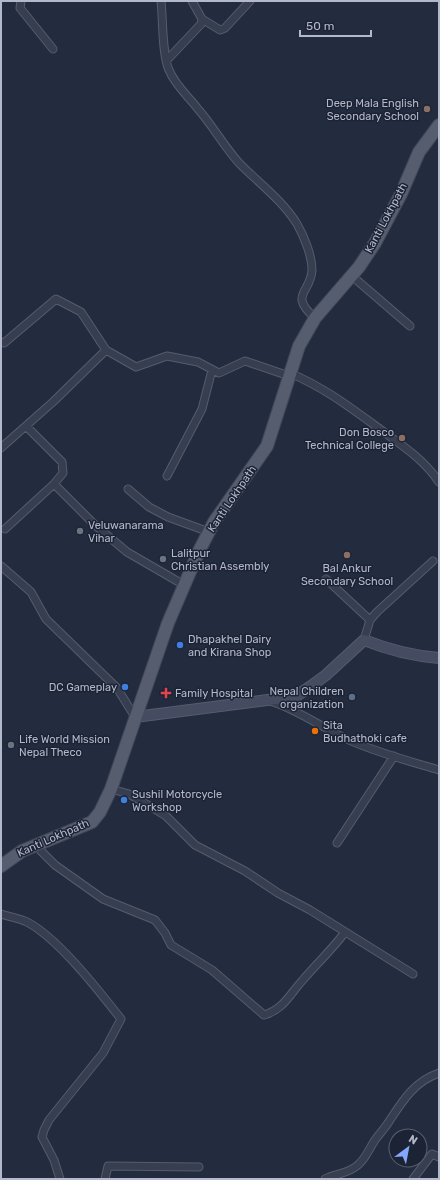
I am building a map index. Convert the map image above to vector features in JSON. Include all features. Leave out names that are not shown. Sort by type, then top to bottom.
[{"type":"main road","name":"Kanti Lokhpath","points":[[1,866],[10,858],[35,845],[92,822],[100,812],[111,788],[168,623],[184,585],[209,532],[267,446],[299,346],[315,318],[352,276],[375,243],[401,194],[419,152],[439,125]]},
{"type":"main road","points":[[135,717],[266,700],[292,699],[326,675],[364,640],[387,649],[418,656],[439,658]]},
{"type":"street","points":[[21,1],[20,8],[53,48]]},
{"type":"street","points":[[161,1],[168,70],[178,85],[199,109],[240,163],[280,204],[297,224],[309,253],[312,270],[302,296],[302,302],[306,310],[315,318]]},
{"type":"street","points":[[192,1],[202,19],[220,30],[225,28],[250,1]]},
{"type":"street","points":[[167,60],[201,24],[202,19]]},
{"type":"street","points":[[352,276],[410,326]]},
{"type":"street","points":[[1,342],[4,344],[56,299],[81,312],[106,350],[136,366],[167,356],[198,362],[219,373],[245,361],[317,385],[406,446],[432,472],[439,482]]},
{"type":"street","points":[[1,448],[106,350]]},
{"type":"street","points":[[168,476],[202,409],[212,370]]},
{"type":"street","points":[[5,529],[54,484],[63,473],[62,462],[26,426]]},
{"type":"street","points":[[54,484],[95,525],[127,552],[184,585]]},
{"type":"street","points":[[128,489],[149,507],[168,517],[209,532]]},
{"type":"street","points":[[364,640],[370,620],[433,561]]},
{"type":"street","points":[[1,566],[31,592],[46,619],[117,688],[135,717]]},
{"type":"street","points":[[326,579],[370,620]]},
{"type":"street","points":[[266,700],[289,707],[348,740],[439,770]]},
{"type":"street","points":[[337,843],[394,756]]},
{"type":"street","points":[[111,788],[129,794],[166,816],[195,845],[245,870],[278,893],[310,910],[413,974]]},
{"type":"street","points":[[35,845],[55,865],[80,881],[98,896],[117,906],[139,912],[154,920],[165,933],[171,945],[212,970],[264,1015],[277,1010],[291,997],[301,982],[345,932]]},
{"type":"street","points":[[1,914],[16,918],[39,930],[71,960],[122,1019],[103,1053],[49,1120],[44,1130],[42,1138],[54,1160],[60,1179]]},
{"type":"street","points":[[325,1179],[342,1176],[349,1172],[368,1154],[399,1105],[417,1084],[425,1078],[439,1073]]},
{"type":"street","points":[[413,1179],[427,1158],[432,1154],[439,1158]]},
{"type":"street","points":[[106,1179],[108,1166],[199,1167]]},
{"type":"place","name":"Deep Mala English Secondary School","points":[[427,109]]},
{"type":"place","name":"Don Bosco Technical College","points":[[402,438]]},
{"type":"place","name":"Veluwanarama Vihar","points":[[80,531]]},
{"type":"place","name":"Bal Ankur Secondary School","points":[[347,555]]},
{"type":"place","name":"Lalitpur Christian Assembly","points":[[163,559]]},
{"type":"place","name":"Dhapakhel Dairy and Kirana Shop","points":[[180,645]]},
{"type":"place","name":"DC Gameplay","points":[[125,687]]},
{"type":"place","name":"Family Hospital","points":[[166,693]]},
{"type":"place","name":"Nepal Children organization","points":[[352,697]]},
{"type":"place","name":"Sita Budhathoki cafe","points":[[315,731]]},
{"type":"place","name":"Life World Mission Nepal Theco","points":[[11,745]]},
{"type":"place","name":"Sushil Motorcycle Workshop","points":[[124,800]]}]
